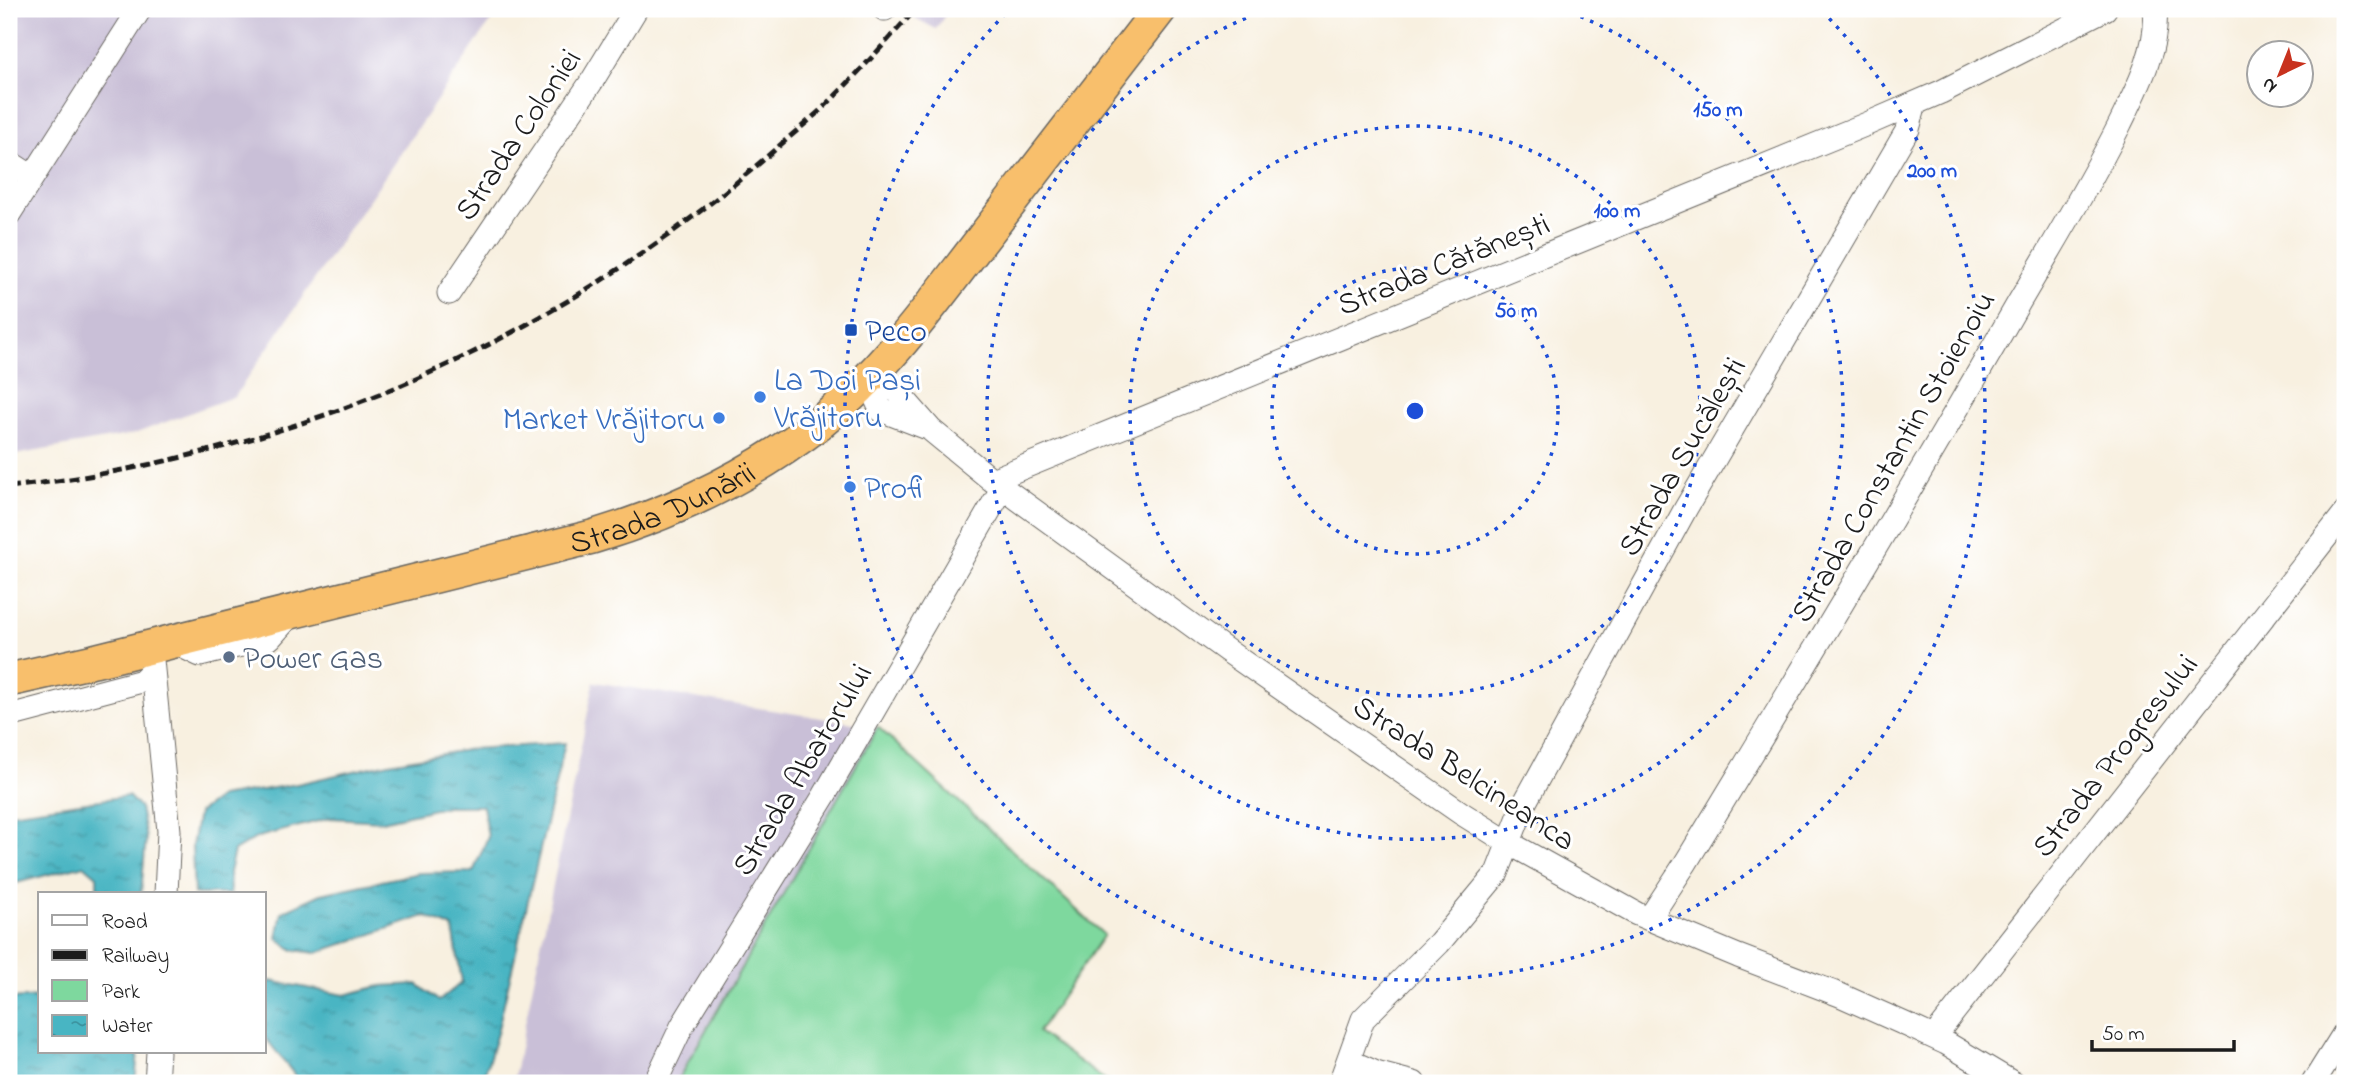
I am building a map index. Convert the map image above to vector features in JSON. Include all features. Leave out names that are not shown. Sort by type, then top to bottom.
[{"type":"highway","name":"Strada Dunării","points":[[9,680],[158,653],[293,612],[592,537],[688,504],[785,449],[824,419],[867,379],[902,341],[1160,9]]},
{"type":"street","points":[[9,214],[140,9]]},
{"type":"street","name":"Strada Coloniei","points":[[449,293],[592,81],[636,9]]},
{"type":"street","name":"Strada Cătănești","points":[[998,484],[1915,104],[2105,9]]},
{"type":"street","name":"Strada Constantin Stoienoiu","points":[[1649,919],[1922,473],[2099,166],[2150,54],[2157,22],[2155,9]]},
{"type":"street","name":"Strada Sucălești","points":[[1340,1083],[1363,1019],[1438,943],[1497,873],[1524,804],[1680,520],[1908,130],[1915,104]]},
{"type":"street","points":[[9,162],[32,177]]},
{"type":"street","name":"Strada Belcineanca","points":[[867,379],[897,391],[931,430],[998,484],[1226,650],[1461,813],[1509,843],[1649,919],[1700,942],[1840,995],[1934,1037],[2013,1083]]},
{"type":"street","name":"Strada Abatorului","points":[[655,1083],[682,1027],[824,796],[998,484]]},
{"type":"street","name":"Strada Progresului","points":[[1934,1037],[2345,513]]},
{"type":"street","points":[[9,716],[142,681],[158,653]]},
{"type":"street","points":[[158,653],[169,831],[166,892]]},
{"type":"street","points":[[2313,1083],[2345,1032]]},
{"type":"street","points":[[156,1083],[158,1054]]},
{"type":"street","points":[[1349,1061],[1376,1073],[1414,1083]]},
{"type":"shaded area","points":[[9,9],[499,9],[235,396],[134,434],[9,456]]},
{"type":"shaded area","points":[[898,9],[949,9],[936,29]]},
{"type":"shaded area","points":[[594,682],[878,727],[676,1083],[513,1083]]},
{"type":"green space","points":[[878,727],[1104,935],[1038,1032],[1109,1083],[676,1083]]},
{"type":"water","points":[[565,743],[497,1033],[482,1083],[314,1083],[298,1079],[266,1039],[266,980],[345,995],[380,986],[417,984],[439,1001],[462,982],[453,928],[425,916],[316,953],[293,950],[277,938],[282,912],[321,894],[419,873],[473,872],[488,837],[483,806],[448,806],[382,821],[330,818],[258,837],[234,851],[229,872],[230,892],[194,892],[192,846],[198,813],[220,797],[472,749]]},
{"type":"water","points":[[128,796],[140,808],[146,838],[141,892],[97,892],[97,876],[84,865],[9,885],[9,813]]},
{"type":"water","points":[[38,997],[38,1054],[138,1054],[135,1083],[9,1083],[9,999]]},
{"type":"railway","points":[[9,487],[114,472],[217,448],[317,418],[415,379],[509,334],[600,281],[687,221],[821,110],[916,9]]},
{"type":"place","name":"Peco","points":[[851,330]]},
{"type":"place","name":"La Doi Pași Vrăjitoru","points":[[760,397]]},
{"type":"place","name":"Market Vrăjitoru","points":[[719,418]]},
{"type":"place","name":"Profi","points":[[850,487]]},
{"type":"place","name":"Power Gas","points":[[229,657]]}]
